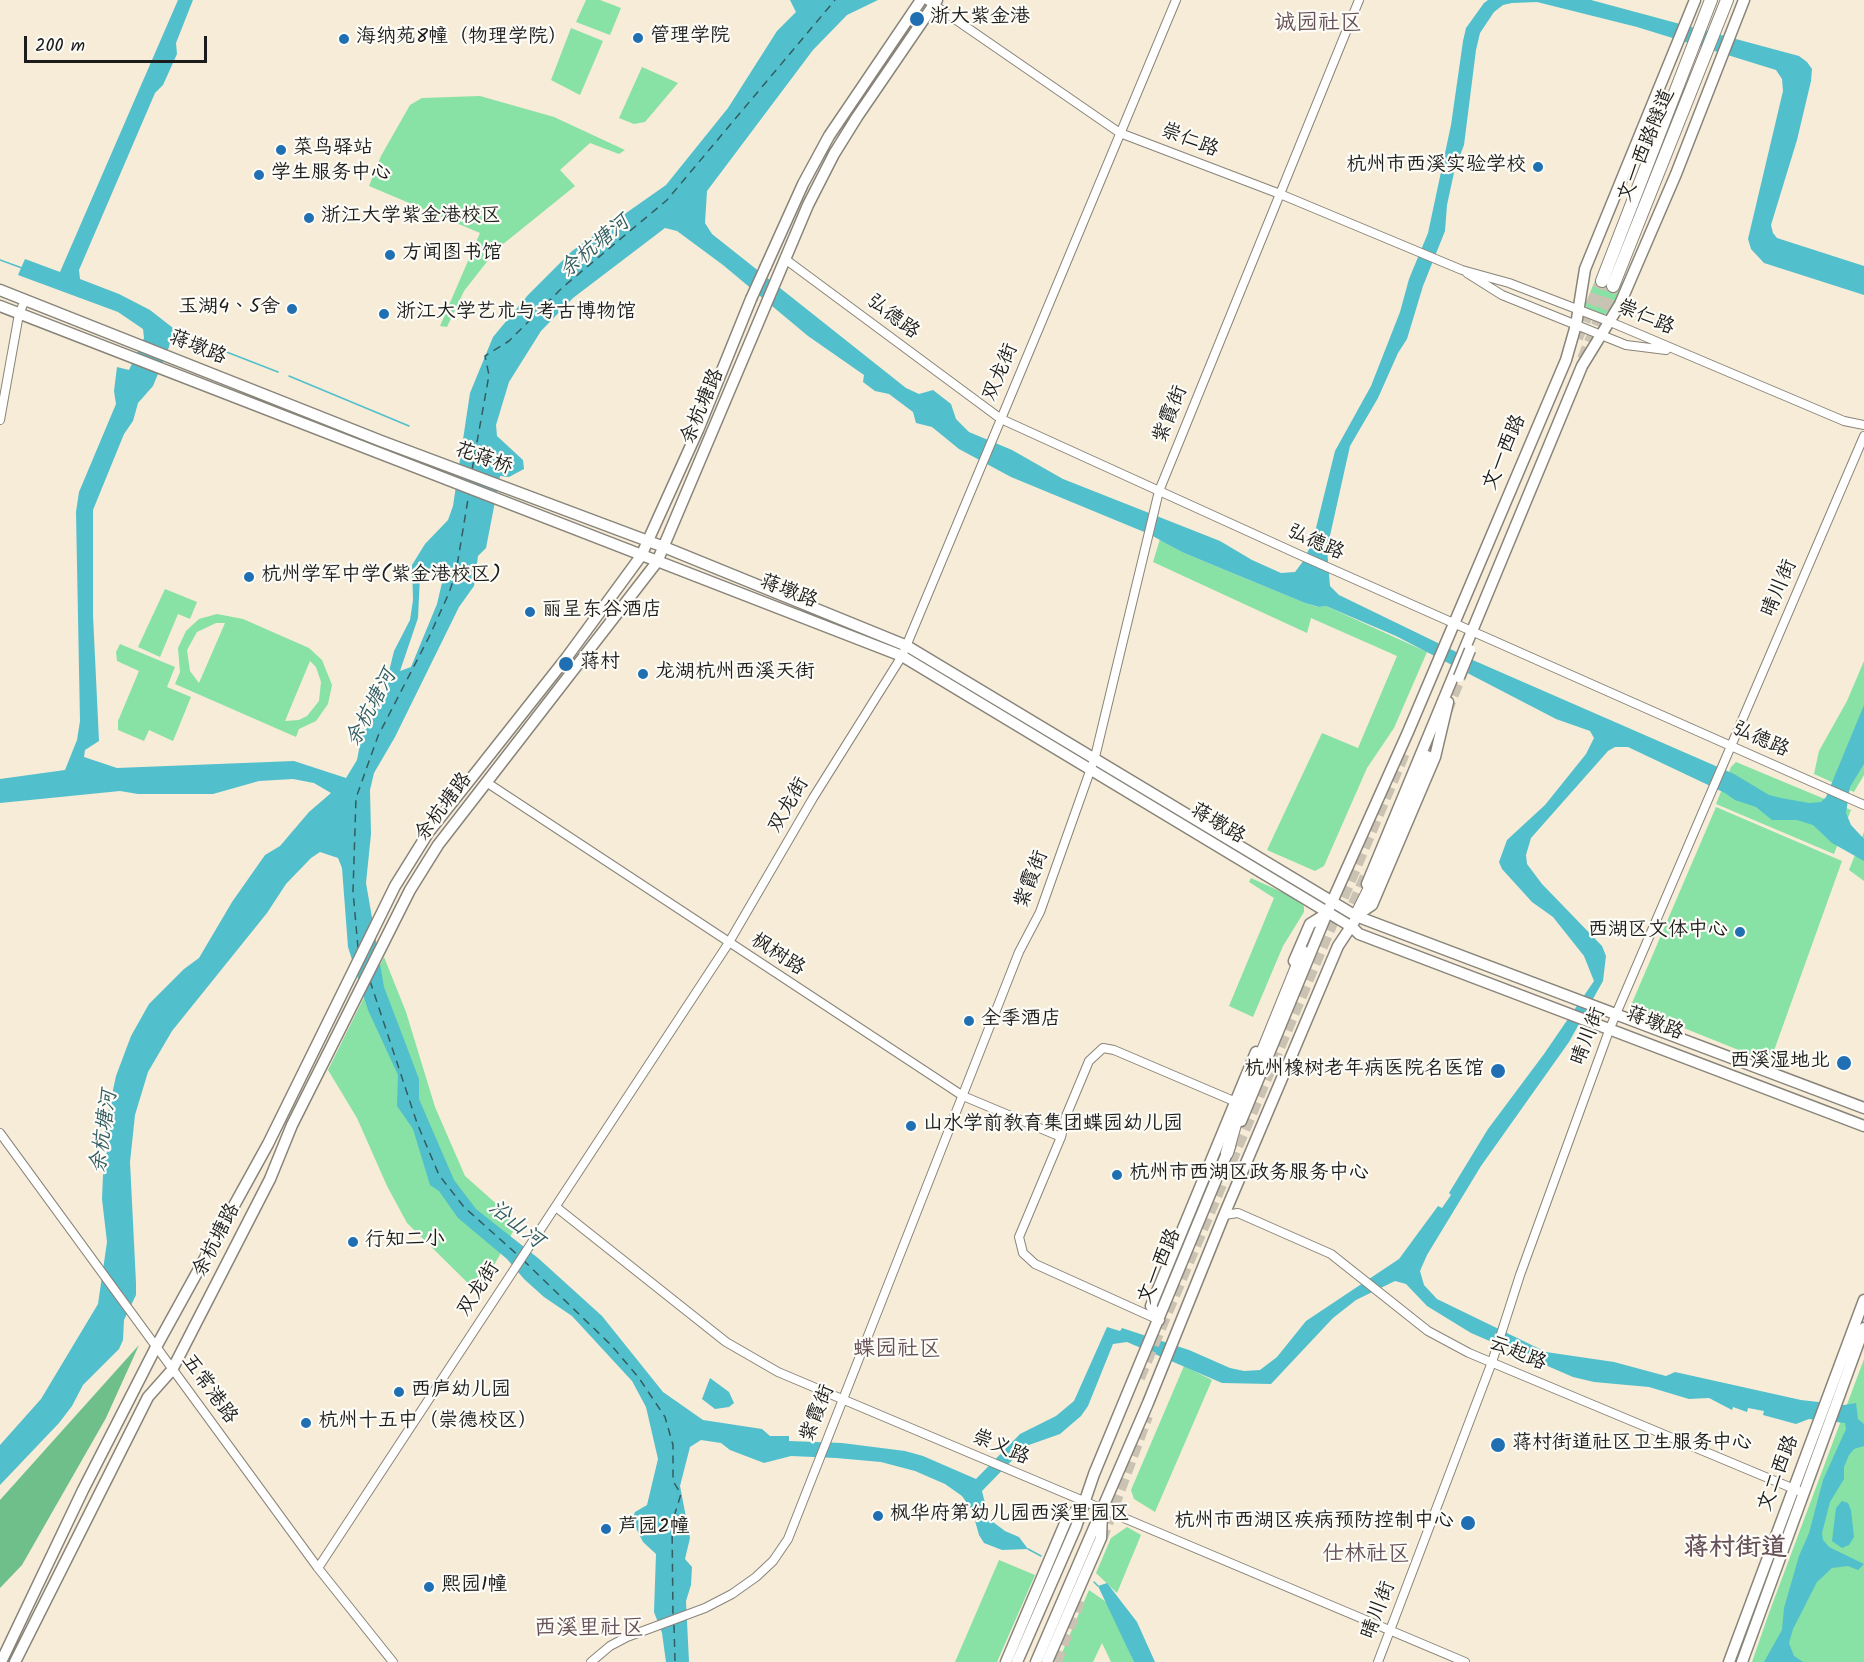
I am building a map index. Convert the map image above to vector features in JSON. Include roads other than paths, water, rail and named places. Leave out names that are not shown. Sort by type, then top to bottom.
[{"type":"highway","name":"文一西路隧道","points":[[1709,0],[1607,284],[1731,0]]},
{"type":"highway","points":[[1354,921],[1384,860],[1427,757]]},
{"type":"highway","points":[[1227,1153],[1250,1082],[1304,952]]},
{"type":"main road","name":"余杭塘路","points":[[1,1662],[83,1490],[156,1347],[268,1144],[395,886],[428,833],[574,648],[650,542],[751,299],[803,184],[829,136],[921,0]]},
{"type":"main road","name":"文一西路","points":[[1159,1320],[1329,908],[1455,623],[1566,360],[1576,325],[1585,269],[1695,0]]},
{"type":"main road","name":"文一西路","points":[[1103,1509],[1165,1363],[1230,1200],[1338,946],[1354,921],[1372,905],[1377,895],[1435,757],[1447,707],[1473,630],[1582,366],[1629,285],[1744,0]]},
{"type":"main road","name":"余杭塘路","points":[[15,1662],[148,1397],[172,1370],[270,1179],[292,1125],[386,935],[438,845],[657,562],[763,309],[834,154],[933,2]]},
{"type":"main road","name":"蒋墩路","points":[[0,290],[174,359],[378,446]]},
{"type":"main road","name":"蒋墩路","points":[[0,306],[170,372],[378,446]]},
{"type":"main road","name":"花蒋桥","points":[[378,446],[572,512]]},
{"type":"main road","name":"花蒋桥","points":[[378,446],[565,525]]},
{"type":"main road","name":"蒋墩路","points":[[572,512],[907,646],[1095,757],[1329,908]]},
{"type":"main road","name":"蒋墩路","points":[[565,525],[902,656],[1090,771],[1354,921],[1602,1010],[1864,1108]]},
{"type":"main road","name":"文一西路","points":[[1159,1320],[1151,1306],[1310,924],[1329,908]]},
{"type":"main road","name":"蒋墩路","points":[[1354,921],[1359,934],[1596,1022],[1864,1126]]},
{"type":"main road","points":[[1196,1230],[1205,1176]]},
{"type":"main road","name":"文二西路","points":[[1833,1399],[1864,1300]]},
{"type":"main road","points":[[1017,1662],[1076,1527],[1159,1320]]},
{"type":"main road","name":"文二西路","points":[[1729,1662],[1833,1399],[1864,1328]]},
{"type":"main road","name":"文二西路","points":[[1742,1662],[1798,1491]]},
{"type":"main road","points":[[1006,1662],[1066,1521],[1085,1501]]},
{"type":"main road","points":[[1036,1662],[1103,1509]]},
{"type":"main road","points":[[1047,1662],[1101,1538],[1103,1509]]},
{"type":"street","name":"双龙街","points":[[318,1568],[728,944],[813,798],[902,656],[1176,0]]},
{"type":"street","name":"紫霞街","points":[[591,1662],[610,1646],[650,1627],[705,1608],[732,1594],[756,1578],[773,1561],[788,1539],[1019,952],[1040,912],[1095,757],[1159,491],[1359,0]]},
{"type":"street","name":"崇仁路","points":[[933,2],[1120,133],[1280,194],[1462,270],[1509,283],[1578,309],[1844,421],[1864,424]]},
{"type":"street","name":"弘德路","points":[[785,259],[1001,419],[1331,569],[1864,805]]},
{"type":"street","name":"崇仁路","points":[[1462,270],[1502,295],[1626,345],[1678,352]]},
{"type":"street","points":[[0,420],[19,314],[24,300]]},
{"type":"street","name":"晴川街","points":[[1378,1662],[1492,1362],[1611,1028],[1864,436]]},
{"type":"street","name":"枫树路","points":[[486,782],[728,944],[963,1096],[1062,1137]]},
{"type":"street","points":[[1159,1320],[1035,1264],[1023,1253],[1019,1237],[1062,1137],[1066,1116],[1089,1061],[1103,1048],[1114,1050],[1236,1102]]},
{"type":"street","name":"五常港路","points":[[0,1134],[318,1568],[393,1662]]},
{"type":"street","points":[[1224,1215],[1238,1213],[1230,1200]]},
{"type":"street","name":"崇义路","points":[[556,1207],[743,1353],[800,1383],[1392,1629],[1465,1662]]},
{"type":"street","name":"云起路","points":[[1238,1213],[1331,1254],[1428,1331],[1492,1362],[1798,1491]]},
{"type":"water","name":"余杭塘河","points":[[178,0],[193,0],[176,43],[177,54],[163,85],[155,93],[79,270],[80,279],[119,294],[150,310],[173,328],[169,347],[153,386],[138,403],[133,421],[124,434],[93,510],[93,615],[99,741],[85,750],[84,757],[117,768],[294,761],[346,778],[357,760],[363,728],[374,702],[384,692],[394,651],[410,620],[413,600],[412,565],[425,544],[448,520],[453,506],[470,393],[493,337],[528,295],[572,251],[666,185],[728,108],[777,31],[796,12],[790,0],[878,0],[847,15],[813,50],[707,191],[705,223],[712,234],[906,388],[919,394],[933,390],[951,404],[956,419],[969,432],[1012,450],[1063,479],[1220,541],[1252,560],[1281,573],[1295,572],[1304,560],[1313,540],[1335,451],[1371,386],[1400,312],[1409,279],[1428,233],[1451,125],[1466,28],[1484,3],[1488,0],[1591,0],[1799,56],[1807,62],[1812,69],[1811,81],[1797,140],[1771,225],[1777,238],[1864,266],[1864,295],[1764,263],[1751,249],[1748,239],[1783,91],[1782,79],[1776,70],[1637,27],[1537,2],[1503,5],[1494,12],[1480,33],[1476,50],[1464,145],[1455,168],[1447,205],[1445,231],[1423,286],[1407,339],[1398,353],[1378,398],[1350,446],[1327,549],[1330,586],[1339,595],[1475,661],[1734,774],[1769,795],[1809,803],[1821,802],[1826,797],[1864,705],[1864,764],[1850,787],[1846,813],[1851,825],[1864,839],[1864,861],[1832,843],[1813,825],[1797,820],[1772,820],[1756,807],[1735,800],[1725,793],[1628,747],[1615,747],[1608,751],[1531,838],[1526,855],[1527,864],[1542,884],[1602,946],[1606,956],[1603,981],[1569,1042],[1481,1166],[1427,1255],[1420,1271],[1424,1285],[1437,1299],[1546,1352],[1614,1362],[1666,1376],[1675,1372],[1801,1400],[1844,1405],[1856,1403],[1858,1419],[1864,1424],[1864,1446],[1854,1449],[1849,1455],[1844,1467],[1844,1479],[1830,1502],[1822,1533],[1823,1540],[1829,1547],[1864,1564],[1858,1570],[1848,1566],[1832,1568],[1817,1582],[1793,1629],[1789,1643],[1794,1656],[1803,1662],[1764,1662],[1782,1630],[1784,1608],[1799,1556],[1809,1533],[1823,1480],[1846,1429],[1845,1423],[1809,1419],[1796,1424],[1763,1415],[1764,1411],[1748,1408],[1747,1412],[1733,1407],[1732,1410],[1709,1398],[1689,1399],[1649,1387],[1594,1382],[1573,1377],[1471,1333],[1427,1306],[1406,1284],[1395,1281],[1356,1300],[1333,1318],[1271,1384],[1222,1383],[1127,1342],[1113,1344],[1088,1406],[1081,1416],[1060,1434],[1026,1446],[982,1491],[989,1519],[1005,1531],[1019,1537],[1028,1549],[1002,1550],[984,1543],[979,1535],[972,1510],[962,1496],[945,1484],[915,1471],[881,1462],[836,1458],[791,1456],[764,1463],[730,1450],[721,1443],[701,1440],[690,1447],[680,1486],[690,1538],[685,1559],[692,1567],[691,1585],[686,1601],[689,1662],[666,1662],[662,1633],[654,1612],[656,1554],[643,1542],[632,1520],[635,1512],[647,1505],[658,1459],[646,1407],[632,1381],[572,1316],[544,1297],[524,1279],[507,1259],[458,1218],[439,1191],[430,1185],[413,1129],[397,1106],[398,1075],[368,1010],[348,947],[342,868],[338,858],[320,852],[286,884],[267,913],[172,1031],[148,1072],[135,1115],[130,1162],[136,1295],[124,1320],[123,1340],[119,1349],[83,1385],[72,1406],[59,1423],[0,1485],[0,1445],[41,1399],[98,1304],[107,1242],[102,1199],[105,1127],[116,1076],[131,1036],[149,1004],[184,969],[199,958],[232,902],[265,855],[280,846],[309,812],[331,793],[314,783],[293,779],[259,781],[213,794],[138,794],[120,791],[0,803],[0,779],[65,770],[77,740],[80,721],[76,512],[79,492],[116,404],[114,391],[117,367],[129,370],[144,338],[143,329],[118,312],[18,275],[25,259],[60,272]],"holes":[[[665,228],[677,231],[723,265],[808,336],[864,375],[863,382],[875,391],[889,394],[913,412],[916,423],[932,427],[959,449],[1011,477],[1149,534],[1184,553],[1305,603],[1319,607],[1326,606],[1396,636],[1556,719],[1590,731],[1594,738],[1586,754],[1545,805],[1507,840],[1499,862],[1502,869],[1532,902],[1553,917],[1584,956],[1594,981],[1544,1054],[1488,1129],[1442,1208],[1438,1206],[1399,1259],[1306,1321],[1277,1357],[1260,1370],[1244,1371],[1230,1368],[1189,1350],[1122,1328],[1120,1331],[1107,1327],[1074,1401],[1056,1416],[1020,1434],[976,1479],[923,1456],[905,1451],[842,1443],[789,1441],[789,1436],[770,1436],[762,1429],[703,1420],[663,1392],[602,1316],[538,1258],[476,1209],[454,1180],[419,1099],[419,1079],[384,987],[366,883],[371,834],[370,790],[374,773],[395,737],[459,607],[474,586],[478,556],[486,548],[500,476],[509,477],[524,469],[523,460],[497,436],[496,425],[509,382],[541,331],[573,298]],[[436,564],[445,570],[437,604],[411,667],[400,671],[418,618],[420,576]]]},
{"type":"water","points":[[710,1378],[729,1392],[734,1403],[729,1407],[715,1409],[702,1399]]},
{"type":"water","points":[[1842,1501],[1848,1503],[1851,1510],[1854,1537],[1849,1545],[1842,1548],[1832,1541],[1836,1508]]},
{"type":"water","points":[[1107,1583],[1137,1622],[1155,1662],[1134,1662],[1098,1586]]},
{"type":"waterway","points":[[0,260],[22,268]]},
{"type":"waterway","points":[[170,330],[278,372]]},
{"type":"waterway","points":[[289,376],[409,426]]},
{"type":"waterway","points":[[1028,1549],[1041,1556]]},
{"type":"waterway","points":[[1094,1582],[1098,1586]]},
{"type":"tunnel","points":[[1577,338],[1602,281]]},
{"type":"tunnel","points":[[1583,359],[1613,286]]},
{"type":"tunnel","points":[[1446,712],[1464,667]]},
{"type":"tunnel","points":[[1427,757],[1439,728]]},
{"type":"tunnel","points":[[1139,1378],[1404,753]]},
{"type":"tunnel","points":[[1347,921],[1368,871]]},
{"type":"tunnel","points":[[1303,952],[1321,914]]},
{"type":"tunnel","points":[[1101,1540],[1147,1416]]},
{"type":"tunnel","points":[[1043,1587],[1065,1541]]},
{"type":"tunnel","points":[[1056,1662],[1081,1596]]},
{"type":"place","name":"浙大紫金港","points":[[917,19]]},
{"type":"place","name":"管理学院","points":[[638,38]]},
{"type":"place","name":"海纳苑8幢（物理学院）","points":[[344,39]]},
{"type":"place","name":"菜鸟驿站","points":[[281,150]]},
{"type":"place","name":"杭州市西溪实验学校","points":[[1538,167]]},
{"type":"place","name":"学生服务中心","points":[[259,175]]},
{"type":"place","name":"浙江大学紫金港校区","points":[[309,218]]},
{"type":"place","name":"方闻图书馆","points":[[390,255]]},
{"type":"place","name":"玉湖4、5舍","points":[[292,309]]},
{"type":"place","name":"浙江大学艺术与考古博物馆","points":[[384,314]]},
{"type":"place","name":"杭州学军中学(紫金港校区)","points":[[249,577]]},
{"type":"place","name":"丽呈东谷酒店","points":[[530,612]]},
{"type":"place","name":"蒋村","points":[[566,664]]},
{"type":"place","name":"龙湖杭州西溪天街","points":[[643,674]]},
{"type":"place","name":"西湖区文体中心","points":[[1740,932]]},
{"type":"place","name":"全季酒店","points":[[969,1021]]},
{"type":"place","name":"西溪湿地北","points":[[1844,1063]]},
{"type":"place","name":"杭州橡树老年病医院名医馆","points":[[1498,1071]]},
{"type":"place","name":"山水学前教育集团蝶园幼儿园","points":[[911,1126]]},
{"type":"place","name":"杭州市西湖区政务服务中心","points":[[1117,1175]]},
{"type":"place","name":"行知二小","points":[[353,1242]]},
{"type":"place","name":"西庐幼儿园","points":[[399,1392]]},
{"type":"place","name":"杭州十五中（崇德校区）","points":[[306,1423]]},
{"type":"place","name":"蒋村街道社区卫生服务中心","points":[[1498,1445]]},
{"type":"place","name":"枫华府第幼儿园西溪里园区","points":[[878,1516]]},
{"type":"place","name":"杭州市西湖区疾病预防控制中心","points":[[1468,1523]]},
{"type":"place","name":"芦园2幢","points":[[606,1529]]},
{"type":"place","name":"熙园1幢","points":[[429,1587]]},
{"type":"district","name":"诚园社区","points":[[1318,25]]},
{"type":"district","name":"蝶园社区","points":[[897,1351]]},
{"type":"district","name":"蒋村街道","points":[[1735,1551]]},
{"type":"district","name":"仕林社区","points":[[1366,1556]]},
{"type":"district","name":"西溪里社区","points":[[589,1630]]},
{"type":"water label","name":"沿山河","points":[[515,1226]]}]
